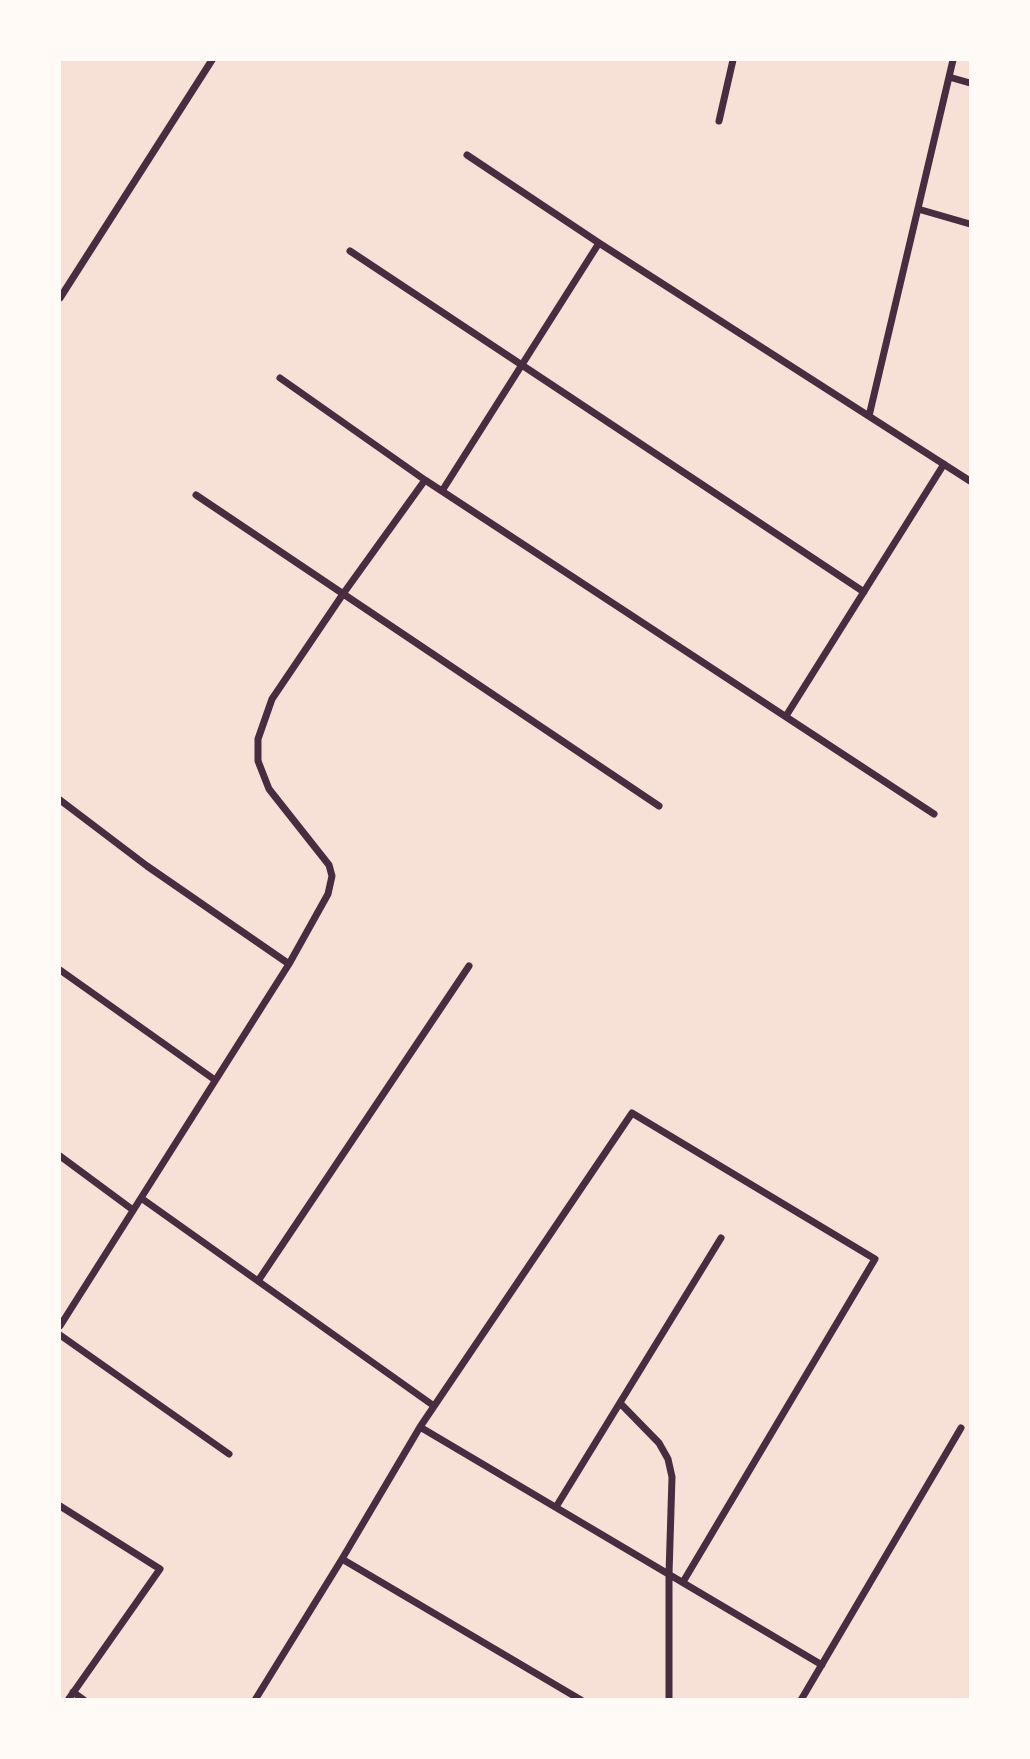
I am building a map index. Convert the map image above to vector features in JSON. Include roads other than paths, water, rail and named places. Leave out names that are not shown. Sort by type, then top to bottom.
[{"type":"street","points":[[60,298],[212,60]]},
{"type":"street","points":[[719,121],[733,60]]},
{"type":"street","points":[[869,416],[953,60]]},
{"type":"street","points":[[949,77],[971,83]]},
{"type":"street","points":[[467,155],[599,243],[971,481]]},
{"type":"street","points":[[918,209],[971,224]]},
{"type":"street","points":[[442,491],[599,243]]},
{"type":"street","points":[[349,251],[863,593]]},
{"type":"street","points":[[280,378],[425,480],[934,814]]},
{"type":"street","points":[[786,716],[944,464]]},
{"type":"street","points":[[60,1326],[289,964],[328,894],[332,876],[329,865],[270,789],[258,761],[258,739],[272,699],[425,480]]},
{"type":"street","points":[[196,495],[659,806]]},
{"type":"street","points":[[60,800],[147,866],[289,964]]},
{"type":"street","points":[[258,1281],[468,966]]},
{"type":"street","points":[[60,970],[215,1080]]},
{"type":"street","points":[[255,1699],[434,1406],[632,1113],[875,1259],[683,1582]]},
{"type":"street","points":[[60,1156],[133,1210]]},
{"type":"street","points":[[141,1198],[434,1406]]},
{"type":"street","points":[[556,1507],[721,1238]]},
{"type":"street","points":[[60,1335],[229,1454]]},
{"type":"street","points":[[620,1403],[659,1443],[668,1458],[671,1477],[669,1699]]},
{"type":"street","points":[[421,1427],[822,1665]]},
{"type":"street","points":[[801,1699],[961,1428]]},
{"type":"street","points":[[60,1506],[160,1569],[71,1696],[84,1699]]},
{"type":"street","points":[[342,1559],[581,1699]]}]
